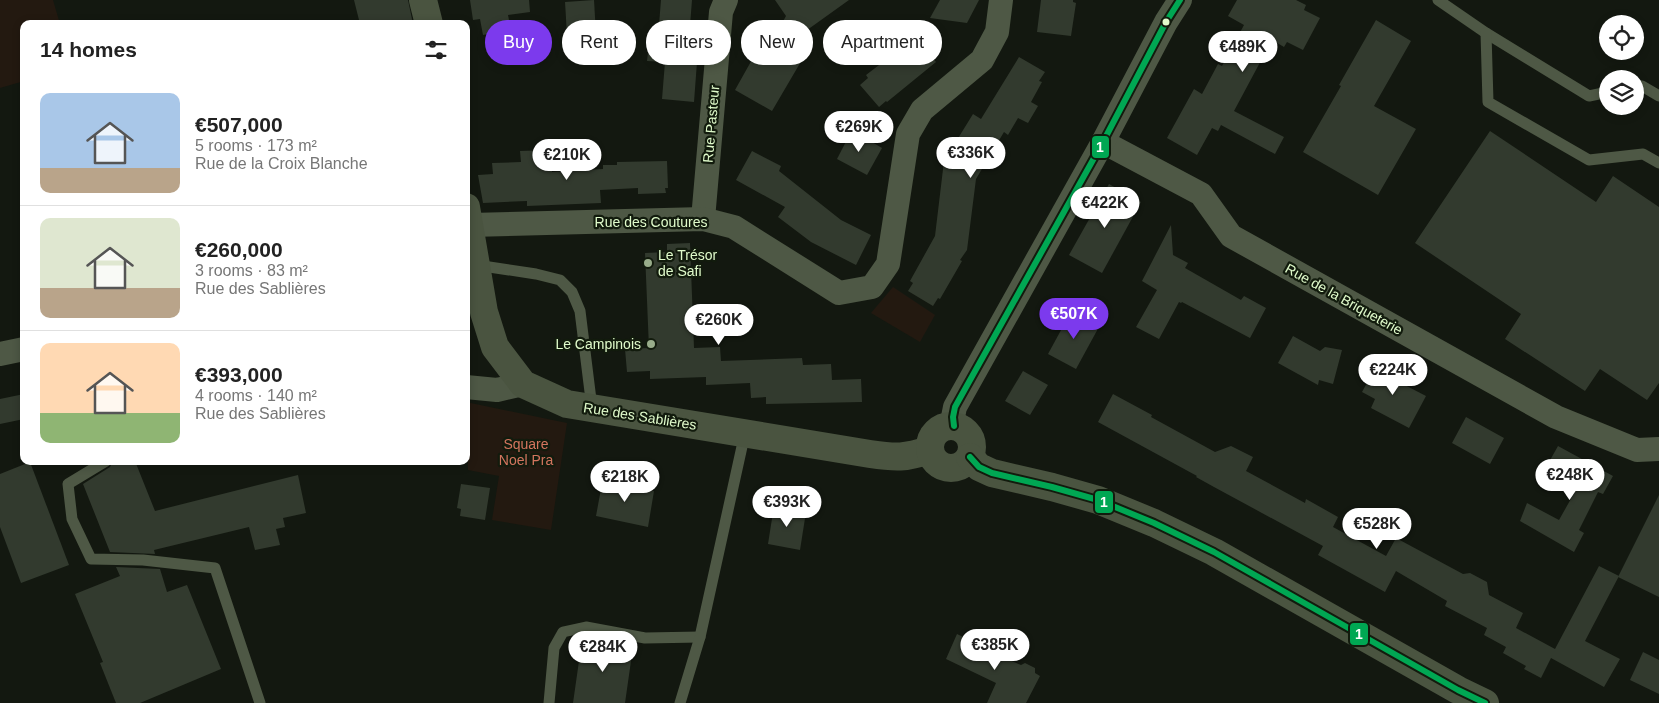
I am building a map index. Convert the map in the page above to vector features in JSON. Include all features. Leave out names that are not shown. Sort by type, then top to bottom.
[{"type":"street","points":[[424,0],[428,20]]},
{"type":"street","name":"Rue Pasteur","points":[[703,219],[722,12],[726,0]]},
{"type":"street","name":"Rue des Coutures","points":[[470,216],[703,219],[734,227],[839,293],[872,287],[888,264],[908,134],[922,110],[982,60],[997,32],[1001,0]]},
{"type":"street","points":[[954,426],[955,406],[1103,142],[1166,22],[1180,0]]},
{"type":"street","name":"Rue de la Briqueterie","points":[[1103,142],[1201,194],[1231,236],[1548,412],[1637,450],[1659,450]]},
{"type":"street","name":"Rue des Sablières","points":[[470,228],[484,312],[495,347],[523,384],[567,404],[893,458],[906,457],[930,450]]},
{"type":"street","points":[[0,354],[20,350]]},
{"type":"street","points":[[470,387],[497,390],[523,384]]},
{"type":"street","points":[[954,426],[960,428],[970,437],[972,450],[970,457],[960,467],[945,468],[934,460],[930,450],[932,437],[941,428],[954,426]]},
{"type":"street","points":[[970,457],[979,467],[992,473],[1098,500],[1154,523],[1214,552],[1458,690],[1485,703]]},
{"type":"lane","points":[[1438,0],[1486,33],[1589,96],[1599,94]]},
{"type":"lane","points":[[1486,33],[1488,102],[1589,160],[1643,154],[1659,163]]},
{"type":"lane","points":[[1644,87],[1659,96]]},
{"type":"lane","points":[[476,265],[536,274],[560,280],[572,292],[580,311],[592,408]]},
{"type":"lane","points":[[680,703],[700,637],[745,433]]},
{"type":"lane","points":[[99,465],[68,484],[72,519],[90,559],[143,560],[215,568],[260,703]]},
{"type":"lane","points":[[549,703],[554,648],[564,632],[586,627],[645,638],[700,637]]},
{"type":"green space","points":[[0,0],[53,0],[59,20],[20,20],[20,82],[0,88]]},
{"type":"green space","points":[[893,287],[935,315],[920,342],[871,313]]},
{"type":"green space","name":"Square Noel Pra","points":[[470,403],[567,423],[551,530],[492,520],[499,476],[468,470],[468,465],[470,465]]},
{"type":"building","points":[[354,0],[408,0],[412,20],[359,20]]},
{"type":"building","points":[[470,0],[529,0],[530,12],[508,15],[509,20],[485,20],[485,35],[483,35],[480,19],[473,20]]},
{"type":"building","points":[[594,0],[595,20],[566,20],[565,2]]},
{"type":"building","points":[[661,0],[692,0],[690,20],[659,20]]},
{"type":"building","points":[[775,0],[849,0],[813,26],[813,20],[784,20],[786,16]]},
{"type":"building","points":[[940,0],[979,0],[967,23],[930,18]]},
{"type":"building","points":[[1041,0],[1073,0],[1076,3],[1071,36],[1037,32]]},
{"type":"building","points":[[1237,0],[1296,0],[1306,5],[1304,10],[1320,18],[1303,50],[1287,42],[1284,47],[1272,40],[1234,111],[1284,137],[1275,154],[1221,125],[1218,131],[1212,128],[1197,155],[1167,138],[1194,89],[1202,94],[1218,64],[1222,66],[1244,25],[1228,16]]},
{"type":"building","points":[[1376,20],[1411,41],[1374,106],[1416,129],[1378,195],[1303,152]]},
{"type":"building","points":[[1019,57],[1045,72],[1039,81],[1042,82],[1031,102],[1038,106],[1028,123],[1018,118],[1008,135],[1004,132],[976,179],[967,250],[940,299],[938,298],[933,306],[908,291],[913,283],[910,281],[935,236],[944,161],[973,114],[981,119]]},
{"type":"building","points":[[665,65],[697,65],[694,102],[662,99]]},
{"type":"building","points":[[749,65],[799,65],[772,111],[735,90]]},
{"type":"building","points":[[879,65],[932,65],[879,107],[860,85],[868,78],[866,75]]},
{"type":"building","points":[[852,130],[882,148],[867,175],[837,159]]},
{"type":"building","points":[[1490,131],[1596,202],[1613,176],[1659,207],[1659,383],[1647,400],[1600,369],[1585,391],[1505,339],[1521,314],[1415,243]]},
{"type":"building","points":[[550,150],[552,172],[603,169],[603,165],[617,165],[617,162],[667,161],[668,188],[665,188],[666,193],[638,194],[638,188],[600,190],[601,203],[527,206],[527,201],[483,203],[478,175],[493,174],[492,163],[521,162],[520,151]]},
{"type":"building","points":[[752,151],[781,166],[779,171],[841,220],[871,235],[856,265],[811,242],[778,217],[785,207],[736,180]]},
{"type":"building","points":[[1109,184],[1141,202],[1102,273],[1069,255]]},
{"type":"building","points":[[1171,225],[1173,255],[1188,263],[1185,268],[1241,300],[1244,296],[1266,308],[1250,338],[1182,302],[1179,302],[1159,339],[1136,327],[1157,290],[1142,281]]},
{"type":"building","points":[[690,243],[694,348],[720,347],[721,361],[802,358],[803,365],[831,364],[832,380],[861,379],[862,402],[766,404],[766,397],[751,398],[750,383],[706,385],[706,377],[650,379],[650,371],[627,372],[625,349],[649,348],[645,253],[667,252],[667,244]]},
{"type":"building","points":[[1072,310],[1100,325],[1076,369],[1048,354]]},
{"type":"building","points":[[1293,336],[1320,351],[1325,347],[1342,350],[1333,384],[1319,380],[1318,385],[1278,363]]},
{"type":"building","points":[[1378,363],[1403,376],[1399,382],[1426,396],[1409,428],[1371,408],[1375,399],[1362,392]]},
{"type":"building","points":[[1023,371],[1048,385],[1030,415],[1005,401]]},
{"type":"building","points":[[1113,394],[1215,452],[1231,446],[1253,457],[1246,471],[1305,503],[1306,499],[1338,517],[1333,527],[1386,556],[1396,538],[1463,574],[1470,573],[1487,582],[1489,595],[1523,613],[1516,628],[1555,649],[1599,566],[1619,576],[1585,641],[1620,659],[1604,687],[1551,658],[1541,678],[1524,669],[1526,666],[1503,653],[1506,647],[1484,635],[1487,628],[1445,606],[1447,601],[1396,571],[1385,592],[1318,555],[1323,546],[1098,422]]},
{"type":"building","points":[[20,395],[20,420],[0,424],[0,399]]},
{"type":"building","points":[[1466,417],[1504,438],[1490,464],[1452,443]]},
{"type":"building","points":[[1558,446],[1613,476],[1603,494],[1598,492],[1579,530],[1584,533],[1574,552],[1520,521],[1527,503],[1559,520],[1581,481],[1549,462]]},
{"type":"building","points":[[22,465],[31,465],[69,565],[21,583],[0,527],[0,474]]},
{"type":"building","points":[[111,465],[137,465],[155,511],[298,475],[306,513],[283,518],[285,527],[276,529],[280,545],[255,550],[249,527],[154,550],[155,554],[110,552],[83,484]]},
{"type":"building","points":[[603,478],[637,484],[637,488],[654,491],[648,527],[596,516]]},
{"type":"building","points":[[461,484],[490,488],[485,520],[460,516],[461,509],[457,508]]},
{"type":"building","points":[[1659,495],[1659,597],[1618,577]]},
{"type":"building","points":[[774,506],[806,512],[800,550],[768,544]]},
{"type":"building","points":[[116,567],[160,569],[167,592],[187,585],[221,669],[140,703],[116,703],[100,663],[103,662],[75,594],[120,576]]},
{"type":"building","points":[[957,634],[984,647],[983,649],[1021,665],[1025,663],[1035,668],[1035,673],[1040,676],[1026,703],[987,703],[996,683],[946,659]]},
{"type":"building","points":[[582,640],[633,647],[625,703],[573,703]]},
{"type":"building","points":[[1643,652],[1659,660],[1659,694],[1630,680]]},
{"type":"transit line","name":"1","points":[[954,426],[955,407],[1103,142],[1166,22],[1180,0]]},
{"type":"transit line","name":"1","points":[[970,457],[979,467],[992,473],[1098,500],[1154,523],[1214,552],[1458,690],[1485,703]]},
{"type":"place","name":"Le Trésor de Safi","points":[[648,263]]},
{"type":"place","name":"Le Campinois","points":[[651,344]]}]
